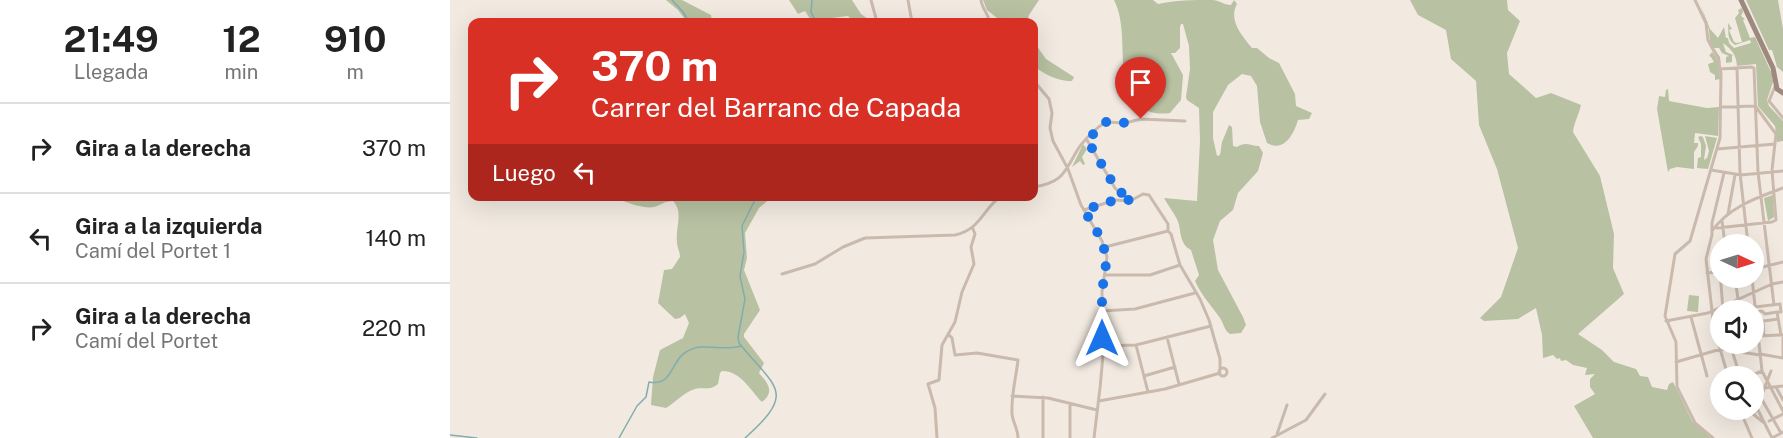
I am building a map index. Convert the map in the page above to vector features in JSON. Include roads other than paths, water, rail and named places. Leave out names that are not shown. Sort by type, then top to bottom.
[{"type":"main road","points":[[1741,0],[1779,80],[1777,89],[1782,93]]},
{"type":"street","points":[[871,0],[876,18]]},
{"type":"street","points":[[908,0],[911,18]]},
{"type":"street","points":[[981,0],[988,18]]},
{"type":"street","points":[[1695,0],[1703,16],[1708,40],[1718,59],[1720,69],[1720,136],[1688,244],[1675,254],[1665,312],[1666,321],[1676,342],[1677,387],[1695,423],[1713,438]]},
{"type":"street","points":[[1737,68],[1739,147],[1747,234]]},
{"type":"street","points":[[1720,69],[1754,68],[1758,173],[1774,305]]},
{"type":"street","points":[[1721,75],[1725,70]]},
{"type":"street","points":[[1779,80],[1769,99],[1783,118]]},
{"type":"street","points":[[1038,86],[1049,99],[1052,137],[1057,151],[1068,169],[1080,203],[1105,247],[1107,261],[1102,311],[1100,401],[1094,438]]},
{"type":"street","points":[[1773,107],[1771,97],[1782,93]]},
{"type":"street","points":[[1721,107],[1755,106]]},
{"type":"street","points":[[1714,226],[1776,221],[1772,172],[1776,143],[1775,130],[1755,106]]},
{"type":"street","points":[[1756,116],[1761,114]]},
{"type":"street","points":[[1038,187],[1055,181],[1068,169],[1078,149],[1102,123],[1109,121],[1122,123],[1141,119],[1185,121]]},
{"type":"street","points":[[1087,140],[1117,190],[1133,200]]},
{"type":"street","points":[[1717,149],[1783,143]]},
{"type":"street","points":[[1711,171],[1735,175],[1783,171]]},
{"type":"street","points":[[1707,272],[1724,173]]},
{"type":"street","points":[[1714,226],[1728,214],[1735,175]]},
{"type":"street","points":[[1710,302],[1705,250],[1714,226],[1744,203],[1783,188]]},
{"type":"street","points":[[1084,210],[1115,200],[1133,200],[1143,194],[1149,195],[1168,224],[1168,231],[1171,234],[1180,265],[1200,299],[1211,326],[1220,359],[1220,371]]},
{"type":"street","points":[[782,274],[815,264],[843,247],[865,238],[955,235],[973,229],[995,201]]},
{"type":"street","points":[[1722,221],[1724,234]]},
{"type":"street","points":[[937,438],[934,407],[928,384],[939,380],[942,345],[955,322],[962,292],[974,264],[972,247],[975,234],[973,229]]},
{"type":"street","points":[[1105,247],[1168,231]]},
{"type":"street","points":[[1707,264],[1712,232]]},
{"type":"street","points":[[1764,267],[1783,262]]},
{"type":"street","points":[[1105,274],[1150,275],[1180,265]]},
{"type":"street","points":[[1736,288],[1737,300],[1772,284],[1783,282]]},
{"type":"street","points":[[1753,288],[1754,300]]},
{"type":"street","points":[[1102,311],[1135,309],[1195,293]]},
{"type":"street","points":[[1764,308],[1780,304],[1781,312],[1764,314]]},
{"type":"street","points":[[1666,321],[1710,312]]},
{"type":"street","points":[[1761,366],[1760,354],[1783,357],[1777,312]]},
{"type":"street","points":[[1691,316],[1707,376]]},
{"type":"street","points":[[1764,321],[1778,319]]},
{"type":"street","points":[[1103,346],[1136,345],[1211,326]]},
{"type":"street","points":[[947,334],[952,338],[956,355],[977,353],[1018,360],[1012,396],[1013,419],[1018,438]]},
{"type":"street","points":[[1764,336],[1782,336]]},
{"type":"street","points":[[1167,338],[1179,384]]},
{"type":"street","points":[[1136,345],[1148,392]]},
{"type":"street","points":[[1778,357],[1782,350]]},
{"type":"street","points":[[1676,362],[1710,353]]},
{"type":"street","points":[[1220,359],[1227,372],[1225,375],[1220,371]]},
{"type":"street","points":[[1144,376],[1175,367]]},
{"type":"street","points":[[1100,401],[1148,392],[1226,369]]},
{"type":"street","points":[[1765,388],[1771,371]]},
{"type":"street","points":[[1764,375],[1783,412],[1769,421]]},
{"type":"street","points":[[1765,388],[1783,386]]},
{"type":"street","points":[[1777,388],[1783,399],[1778,402]]},
{"type":"street","points":[[1274,437],[1306,420],[1325,394]]},
{"type":"street","points":[[1012,396],[1043,398],[1097,410]]},
{"type":"street","points":[[1043,398],[1043,438]]},
{"type":"street","points":[[1070,404],[1070,438]]},
{"type":"street","points":[[1274,437],[1287,405]]},
{"type":"street","points":[[1764,407],[1769,421],[1772,438],[1782,433],[1769,421],[1764,416]]},
{"type":"street","points":[[1764,419],[1769,421]]},
{"type":"street","points":[[1744,420],[1752,438]]},
{"type":"waterway","points":[[672,0],[687,18]]},
{"type":"waterway","points":[[812,0],[811,12],[814,18]]},
{"type":"waterway","points":[[745,438],[771,410],[776,399],[771,380],[739,343],[738,337],[745,299],[740,276],[744,252],[742,226],[754,201]]},
{"type":"waterway","points":[[619,438],[637,406],[646,397],[649,382],[663,381],[686,352],[699,347],[734,348],[741,346]]},
{"type":"waterway","points":[[450,435],[477,438]]}]
